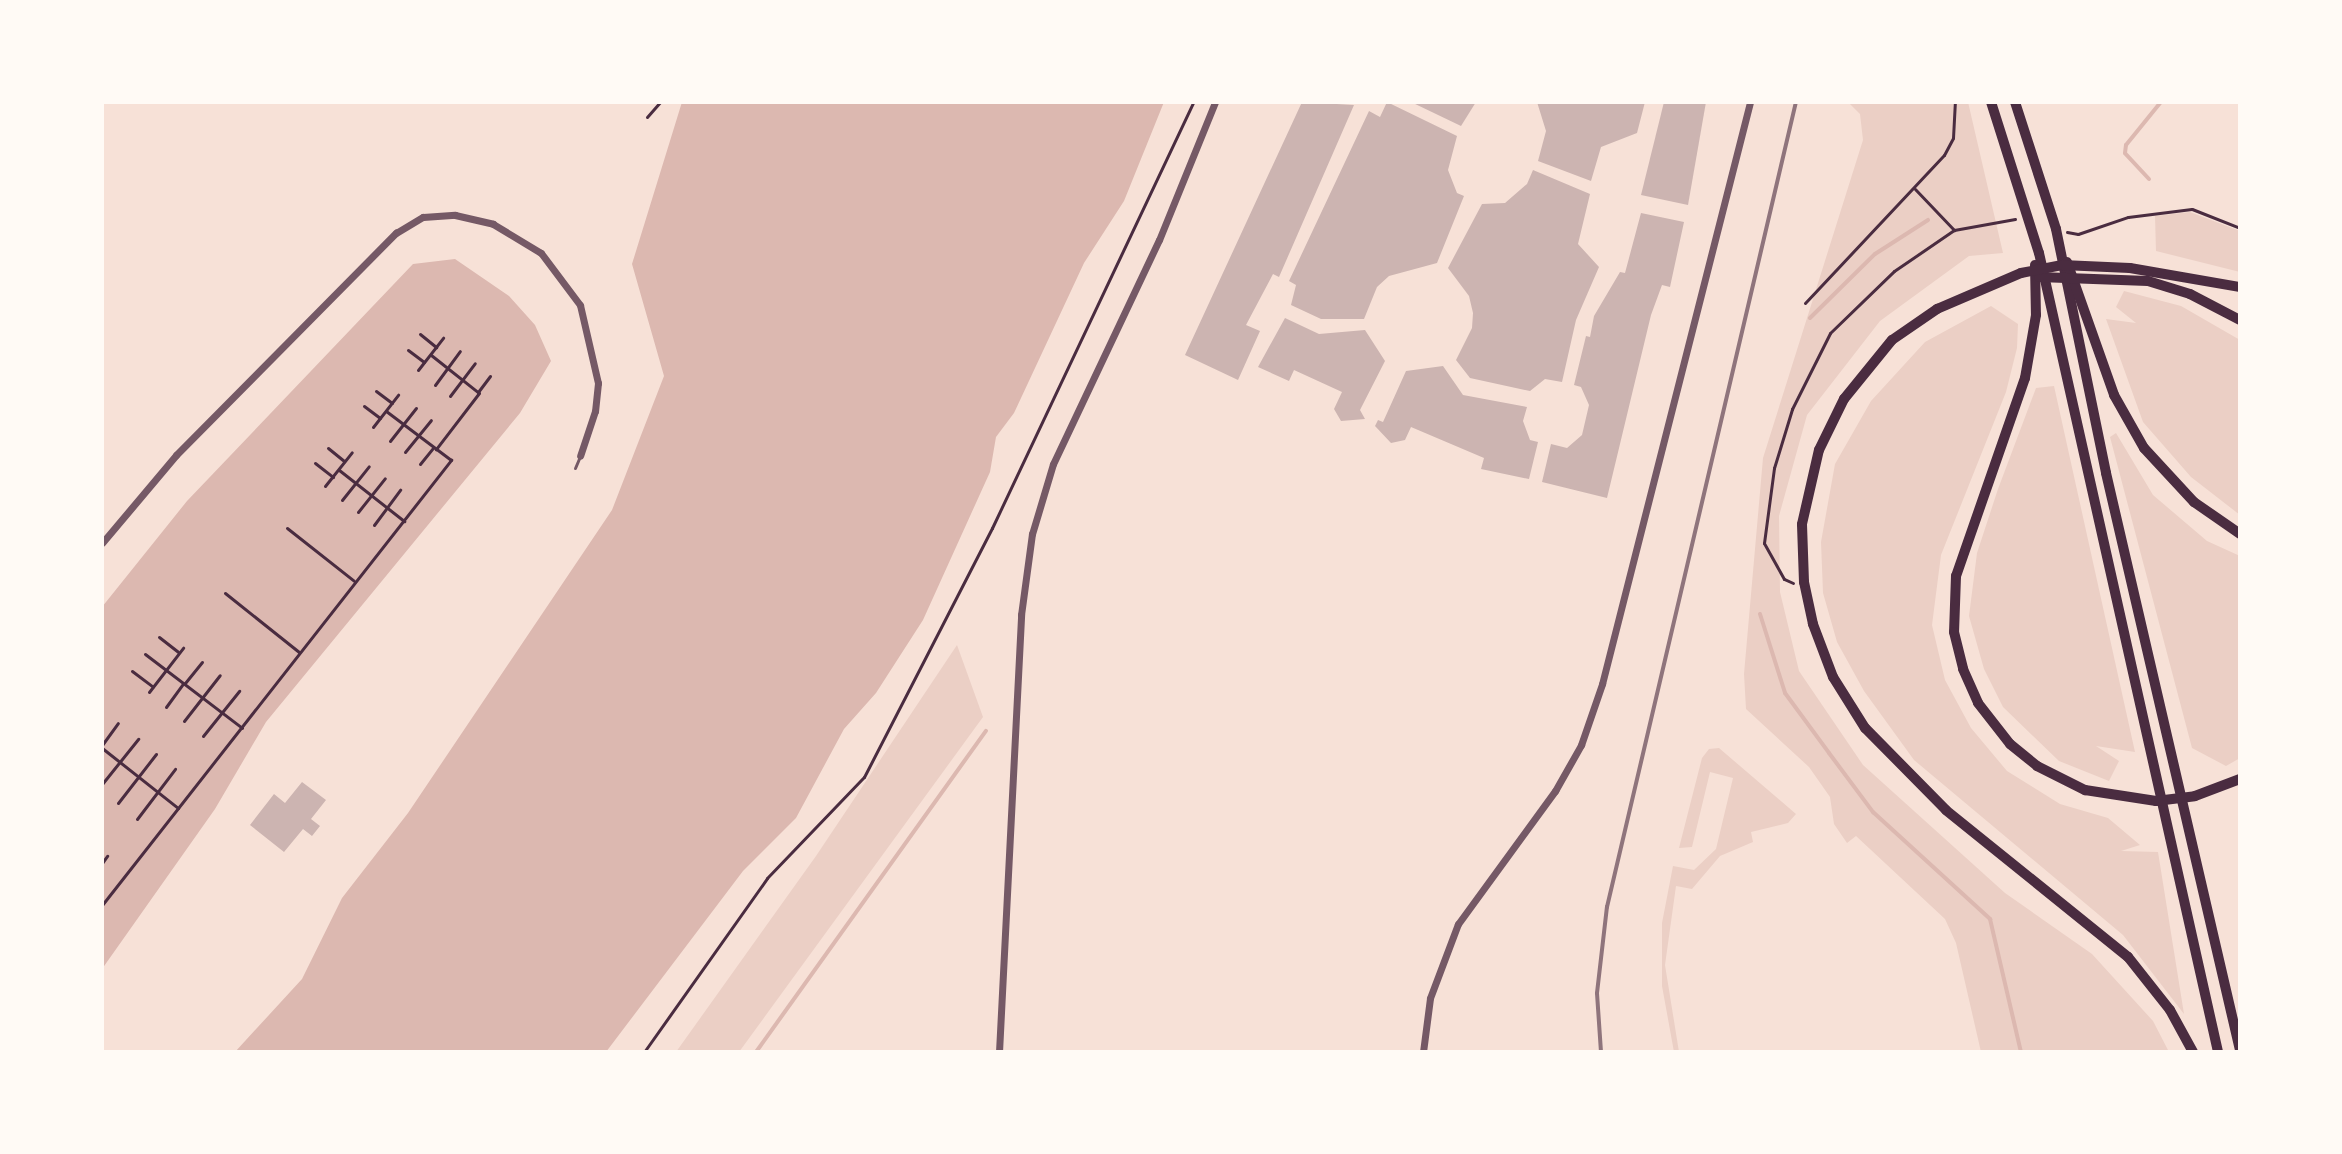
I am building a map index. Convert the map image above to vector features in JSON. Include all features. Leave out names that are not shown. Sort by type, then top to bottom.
[{"type":"main road","points":[[1991,102],[2031,219],[2218,1052]]},
{"type":"main road","points":[[2015,102],[2106,374],[2134,432],[2180,489],[2240,534]]},
{"type":"main road","points":[[2031,219],[2036,284],[2032,347],[2013,416],[1961,551],[1953,594],[1954,632],[1974,694],[2010,744],[2053,775],[2125,800],[2156,801],[2218,789],[2240,779]]},
{"type":"main road","points":[[2056,229],[2103,459],[2240,1050]]},
{"type":"main road","points":[[2107,271],[2169,287],[2240,320]]},
{"type":"main road","points":[[2193,1052],[2158,992],[2112,941],[1946,810],[1878,744],[1829,668],[1804,582],[1808,487],[1844,399],[1907,326],[1958,298],[2002,281],[2107,271],[2240,287]]},
{"type":"street","points":[[999,1052],[1021,615],[1032,534],[1053,464],[1159,240],[1215,102]]},
{"type":"street","points":[[1423,1052],[1430,998],[1458,924],[1555,791],[1581,745],[1602,684],[1750,102]]},
{"type":"street","points":[[102,543],[209,421],[396,233],[423,217],[455,215],[493,224],[541,253],[580,305],[598,383],[580,456]]},
{"type":"lane","points":[[575,468],[580,456]]},
{"type":"path","points":[[647,117],[660,102]]},
{"type":"path","points":[[644,1052],[767,878],[864,777],[992,528],[1193,102]]},
{"type":"path","points":[[1805,303],[1915,189],[1953,138],[1955,102]]},
{"type":"path","points":[[1915,189],[1954,230]]},
{"type":"path","points":[[2056,229],[2078,234],[2128,217],[2192,209],[2240,228]]},
{"type":"path","points":[[1804,582],[1784,579],[1764,543],[1783,431],[1830,333],[1894,271],[1954,230],[2006,218],[2031,219]]},
{"type":"path","points":[[420,334],[436,347]]},
{"type":"path","points":[[418,370],[443,338]]},
{"type":"path","points":[[408,350],[424,362]]},
{"type":"path","points":[[435,385],[460,351]]},
{"type":"path","points":[[431,355],[478,392]]},
{"type":"path","points":[[450,396],[475,363]]},
{"type":"path","points":[[420,464],[490,376]]},
{"type":"path","points":[[376,391],[392,403]]},
{"type":"path","points":[[373,427],[398,395]]},
{"type":"path","points":[[364,406],[380,418]]},
{"type":"path","points":[[390,441],[416,408]]},
{"type":"path","points":[[102,905],[451,460],[386,411]]},
{"type":"path","points":[[405,452],[431,420]]},
{"type":"path","points":[[328,448],[345,461]]},
{"type":"path","points":[[325,486],[352,452]]},
{"type":"path","points":[[315,463],[333,477]]},
{"type":"path","points":[[342,500],[369,466]]},
{"type":"path","points":[[339,470],[404,521]]},
{"type":"path","points":[[358,512],[385,478]]},
{"type":"path","points":[[374,525],[400,490]]},
{"type":"path","points":[[287,528],[354,581]]},
{"type":"path","points":[[225,593],[299,652]]},
{"type":"path","points":[[159,637],[179,653]]},
{"type":"path","points":[[149,692],[183,648]]},
{"type":"path","points":[[145,654],[242,728]]},
{"type":"path","points":[[166,707],[202,662]]},
{"type":"path","points":[[132,671],[153,687]]},
{"type":"path","points":[[184,721],[220,675]]},
{"type":"path","points":[[203,736],[239,691]]},
{"type":"path","points":[[118,723],[102,746],[178,808]]},
{"type":"path","points":[[102,784],[138,739]]},
{"type":"path","points":[[118,803],[156,754]]},
{"type":"path","points":[[137,819],[175,769]]},
{"type":"path","points":[[102,863],[107,856]]},
{"type":"path","points":[[102,894],[107,898]]},
{"type":"shaded area","points":[[682,102],[1164,102],[1124,201],[1084,263],[1014,413],[996,437],[990,472],[923,620],[876,693],[844,729],[796,818],[743,871],[606,1052],[235,1052],[302,979],[342,898],[408,813],[612,510],[664,376],[632,264]]},
{"type":"shaded area","points":[[1848,102],[1968,102],[2003,253],[1969,256],[1880,321],[1807,415],[1779,516],[1780,592],[1799,671],[1863,765],[2005,893],[2092,954],[2153,1021],[2169,1052],[1981,1052],[1956,943],[1945,919],[1856,836],[1847,843],[1834,824],[1830,797],[1809,767],[1746,709],[1744,674],[1763,458],[1863,140],[1860,114]]},
{"type":"shaded area","points":[[2190,212],[2240,231],[2240,272],[2156,251],[2155,216]]},
{"type":"shaded area","points":[[455,259],[509,296],[535,325],[551,361],[520,413],[266,722],[215,809],[102,969],[102,607],[187,501],[413,264]]},
{"type":"shaded area","points":[[2124,291],[2181,306],[2240,340],[2240,515],[2191,477],[2143,422],[2106,319],[2136,323],[2116,307]]},
{"type":"shaded area","points":[[1991,306],[2018,324],[2017,348],[2006,392],[1941,555],[1932,625],[1945,680],[1971,728],[2007,771],[2060,804],[2108,818],[2140,845],[2121,851],[2158,852],[2184,1014],[2123,935],[1914,760],[1864,691],[1837,642],[1823,593],[1821,542],[1835,464],[1871,401],[1925,342]]},
{"type":"shaded area","points":[[2054,386],[2135,752],[2096,746],[2119,761],[2109,781],[2059,761],[2003,707],[1984,669],[1969,616],[1977,553],[1998,489],[2036,388]]},
{"type":"shaded area","points":[[2116,433],[2153,495],[2207,541],[2240,556],[2240,758],[2226,766],[2192,748],[2110,437]]},
{"type":"shaded area","points":[[957,645],[983,717],[739,1052],[676,1052],[816,856]]},
{"type":"shaded area","points":[[1719,748],[1796,814],[1788,823],[1751,832],[1753,842],[1720,856],[1692,889],[1676,886],[1665,965],[1679,1052],[1674,1052],[1662,986],[1662,923],[1673,866],[1694,870],[1716,849],[1733,778],[1710,772],[1692,847],[1679,848],[1702,758],[1709,749]]},
{"type":"building","points":[[1302,102],[1354,105],[1279,277],[1273,274],[1246,325],[1260,331],[1238,380],[1185,355]]},
{"type":"building","points":[[1387,102],[1457,136],[1448,170],[1457,193],[1464,196],[1437,263],[1389,276],[1377,287],[1364,319],[1321,319],[1291,305],[1296,285],[1289,281],[1369,111],[1380,117]]},
{"type":"building","points":[[1411,102],[1476,102],[1461,126]]},
{"type":"building","points":[[1537,102],[1645,102],[1637,133],[1601,147],[1591,181],[1538,161],[1546,131]]},
{"type":"building","points":[[1664,102],[1706,102],[1688,205],[1641,195]]},
{"type":"building","points":[[1533,170],[1590,194],[1578,244],[1599,267],[1576,320],[1562,382],[1545,379],[1530,391],[1470,378],[1456,360],[1472,328],[1473,313],[1469,296],[1448,268],[1482,204],[1505,203],[1527,184]]},
{"type":"building","points":[[1641,213],[1684,222],[1670,287],[1662,285],[1651,315],[1607,498],[1542,482],[1551,444],[1567,448],[1582,435],[1589,405],[1581,387],[1574,385],[1586,336],[1590,337],[1594,316],[1620,272],[1625,273]]},
{"type":"building","points":[[1285,318],[1319,334],[1365,330],[1385,361],[1360,410],[1365,419],[1341,421],[1334,409],[1342,392],[1294,370],[1289,381],[1258,367]]},
{"type":"building","points":[[1443,366],[1463,395],[1527,407],[1523,421],[1530,440],[1538,442],[1529,479],[1481,469],[1484,458],[1411,427],[1405,440],[1391,443],[1375,426],[1378,420],[1383,422],[1406,371]]},
{"type":"building","points":[[302,782],[326,800],[311,819],[320,826],[312,836],[303,829],[284,852],[250,825],[274,794],[285,803]]},
{"type":"waterway","points":[[2149,179],[2125,153],[2126,145],[2161,102]]},
{"type":"waterway","points":[[1810,318],[1875,254],[1928,220]]},
{"type":"waterway","points":[[1760,614],[1785,693],[1873,812],[1990,919],[2021,1052]]},
{"type":"waterway","points":[[756,1052],[986,731]]},
{"type":"railway","points":[[1601,1052],[1597,993],[1607,907],[1796,102]]}]
